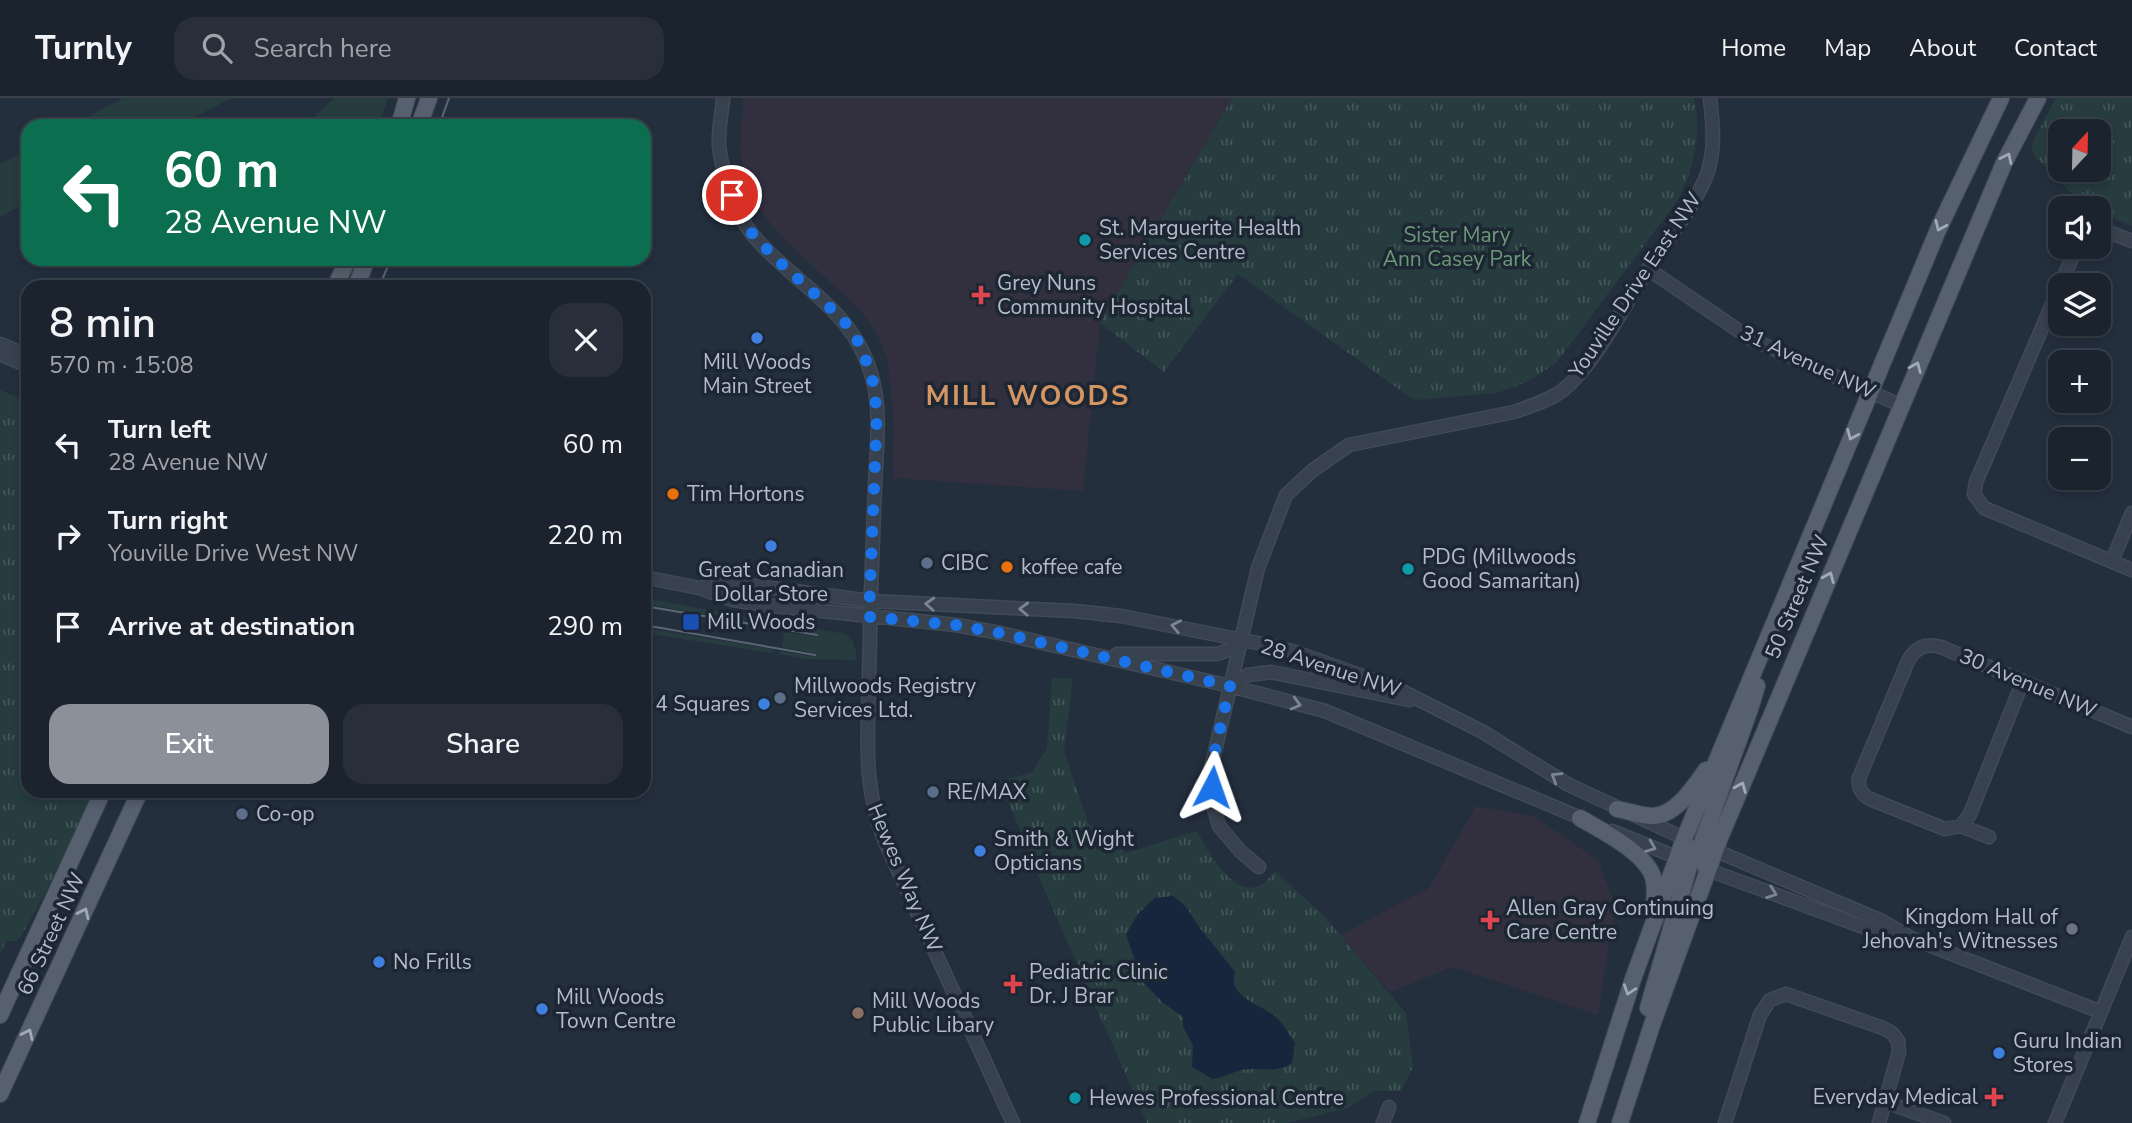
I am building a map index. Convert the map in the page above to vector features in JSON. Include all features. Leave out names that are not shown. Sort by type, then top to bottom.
[{"type":"main road","points":[[401,119],[407,98]]},
{"type":"main road","points":[[422,119],[429,98]]},
{"type":"main road","name":"50 Street NW","points":[[1684,839],[1938,230],[2001,98]]},
{"type":"main road","name":"50 Street NW","points":[[1708,848],[2004,163],[2038,98]]},
{"type":"main road","points":[[1620,1123],[1707,870],[1702,858],[1708,848],[1750,709],[1768,636]]},
{"type":"main road","points":[[1617,809],[1653,816],[1666,813],[1687,796],[1706,771],[1734,718]]},
{"type":"main road","name":"66 Street NW","points":[[0,1015],[100,798]]},
{"type":"main road","name":"66 Street NW","points":[[0,1094],[137,798]]},
{"type":"main road","points":[[1580,818],[1619,841],[1649,869],[1656,887],[1652,926]]},
{"type":"main road","points":[[1587,1123],[1652,926],[1683,860],[1690,851],[1684,839]]},
{"type":"main road","points":[[1632,1085],[1683,860]]},
{"type":"street","name":"Hewes Way NW","points":[[723,98],[719,145],[725,173],[743,218],[751,232],[775,258],[843,320],[859,343],[872,376],[877,413],[869,617],[868,743],[872,806],[886,844],[1013,1123]]},
{"type":"street","name":"Youville Drive East NW","points":[[1259,867],[1241,852],[1219,826],[1212,802],[1212,764],[1258,568],[1286,495],[1313,470],[1349,445],[1514,412],[1540,403],[1562,391],[1585,368],[1682,221],[1706,176],[1715,139],[1710,98]]},
{"type":"street","points":[[2111,233],[2132,241]]},
{"type":"street","name":"31 Avenue NW","points":[[1648,269],[1751,339],[1900,405]]},
{"type":"street","points":[[2048,314],[1976,482],[1974,494],[1984,508],[2132,570]]},
{"type":"street","points":[[0,344],[21,353]]},
{"type":"street","points":[[0,354],[21,363]]},
{"type":"street","points":[[2112,561],[2132,513]]},
{"type":"street","name":"28 Avenue NW","points":[[651,579],[699,588],[733,600],[956,625],[1230,686],[1325,712],[1707,870],[1877,932],[1911,938]]},
{"type":"street","name":"28 Avenue NW","points":[[699,588],[736,583],[870,601],[1074,611],[1121,616],[1294,652],[1396,688],[1483,733],[1569,785],[1684,839],[1882,921],[1911,938],[2101,1012]]},
{"type":"street","points":[[1088,654],[1217,654],[1231,649],[1242,640]]},
{"type":"street","name":"30 Avenue NW","points":[[1961,827],[1945,829],[1870,799],[1861,792],[1859,785],[1859,778],[1908,661],[1916,649],[1922,646],[1941,647],[2132,727]]},
{"type":"street","points":[[1230,686],[1248,675],[1271,672],[1429,704]]},
{"type":"street","points":[[1989,837],[1961,827],[1970,814],[2023,681]]},
{"type":"street","points":[[2055,1123],[2132,937]]},
{"type":"street","points":[[1725,1123],[1759,1015],[1770,1000],[1781,995],[1795,996],[1892,1033],[1898,1041],[1899,1052],[1879,1123]]},
{"type":"street","points":[[1886,1102],[1944,1123]]},
{"type":"street","points":[[1383,1123],[1389,1107]]},
{"type":"shaded area","name":"Grey Nuns Community Hospital","points":[[743,98],[1232,98],[1100,323],[1083,491],[893,478],[894,428],[888,361],[876,332],[861,311],[784,239],[765,217],[752,194],[744,173],[740,148]]},
{"type":"shaded area","name":"Allen Gray Continuing Care Centre","points":[[1476,806],[1533,816],[1598,860],[1615,906],[1598,1015],[1452,967],[1390,992],[1340,935],[1429,888]]},
{"type":"green space","points":[[123,98],[232,98],[191,119],[84,119]]},
{"type":"green space","points":[[334,98],[388,98],[381,119],[312,119]]},
{"type":"green space","name":"Sister Mary Ann Casey Park","points":[[1232,98],[1694,98],[1697,137],[1692,163],[1678,200],[1556,363],[1527,382],[1497,393],[1414,400],[1238,274],[1164,372],[1100,323]]},
{"type":"green space","points":[[2056,98],[2132,98],[2132,226],[2111,217],[2111,196],[2075,196],[2060,182],[2111,182],[2111,119],[2048,119],[2048,170],[2031,149]]},
{"type":"green space","points":[[21,153],[21,206],[0,217],[0,164]]},
{"type":"green space","points":[[0,390],[21,399],[21,798],[91,798],[52,881],[21,936],[16,941],[7,941],[0,954]]},
{"type":"green space","points":[[651,599],[778,623],[777,626],[651,605]]},
{"type":"green space","points":[[784,624],[846,634],[850,637],[848,641],[852,640],[856,660],[807,659],[779,654],[780,651],[815,657],[815,653],[782,647],[784,632],[817,637],[818,634],[784,627]]},
{"type":"green space","points":[[651,629],[773,649],[772,653],[651,634]]},
{"type":"green space","points":[[1052,678],[1073,678],[1064,751],[1088,823],[1126,853],[1197,831],[1224,872],[1243,886],[1253,888],[1264,883],[1275,871],[1324,916],[1406,1013],[1413,1067],[1401,1091],[1374,1091],[1348,1108],[1287,1123],[1147,1123],[1044,889],[1000,781],[1031,773],[1047,749]]},
{"type":"water","points":[[1173,896],[1186,907],[1235,972],[1236,989],[1241,995],[1279,1020],[1295,1043],[1292,1063],[1272,1069],[1241,1070],[1213,1079],[1192,1067],[1193,1046],[1183,1026],[1183,1017],[1162,1002],[1143,982],[1126,935],[1138,914],[1155,898]]},
{"type":"tram line","points":[[442,119],[449,98]]},
{"type":"tram line","points":[[382,280],[388,266]]},
{"type":"tram line","points":[[651,607],[817,635]]},
{"type":"tram line","points":[[651,626],[815,655]]},
{"type":"place","name":"St. Marguerite Health Services Centre","points":[[1085,240]]},
{"type":"place","name":"Grey Nuns Community Hospital","points":[[981,295]]},
{"type":"place","name":"Mill Woods Main Street","points":[[757,338]]},
{"type":"place","name":"Tim Hortons","points":[[673,494]]},
{"type":"place","name":"Great Canadian Dollar Store","points":[[771,546]]},
{"type":"place","name":"CIBC","points":[[927,563]]},
{"type":"place","name":"koffee cafe","points":[[1007,567]]},
{"type":"place","name":"PDG (Millwoods Good Samaritan)","points":[[1408,569]]},
{"type":"place","name":"Mill Woods","points":[[691,622]]},
{"type":"place","name":"Millwoods Registry Services Ltd.","points":[[780,698]]},
{"type":"place","name":"4 Squares","points":[[764,704]]},
{"type":"place","name":"RE/MAX","points":[[933,792]]},
{"type":"place","name":"Co-op","points":[[242,814]]},
{"type":"place","name":"Smith & Wight Opticians","points":[[980,851]]},
{"type":"place","name":"Allen Gray Continuing Care Centre","points":[[1490,920]]},
{"type":"place","name":"Kingdom Hall of Jehovah's Witnesses","points":[[2072,929]]},
{"type":"place","name":"No Frills","points":[[379,962]]},
{"type":"place","name":"Pediatric Clinic Dr. J Brar","points":[[1013,984]]},
{"type":"place","name":"Mill Woods Town Centre","points":[[542,1009]]},
{"type":"place","name":"Mill Woods Public Libary","points":[[858,1013]]},
{"type":"place","name":"Guru Indian Stores","points":[[1999,1053]]},
{"type":"place","name":"Everyday Medical","points":[[1994,1097]]},
{"type":"place","name":"Hewes Professional Centre","points":[[1075,1098]]},
{"type":"district","name":"MILL WOODS","points":[[1028,396]]},
{"type":"route","points":[[732,195],[751,232],[849,327],[859,343],[872,376],[877,413],[869,617],[956,625],[1000,633],[1230,686],[1219,724],[1212,764],[1212,787]]}]
